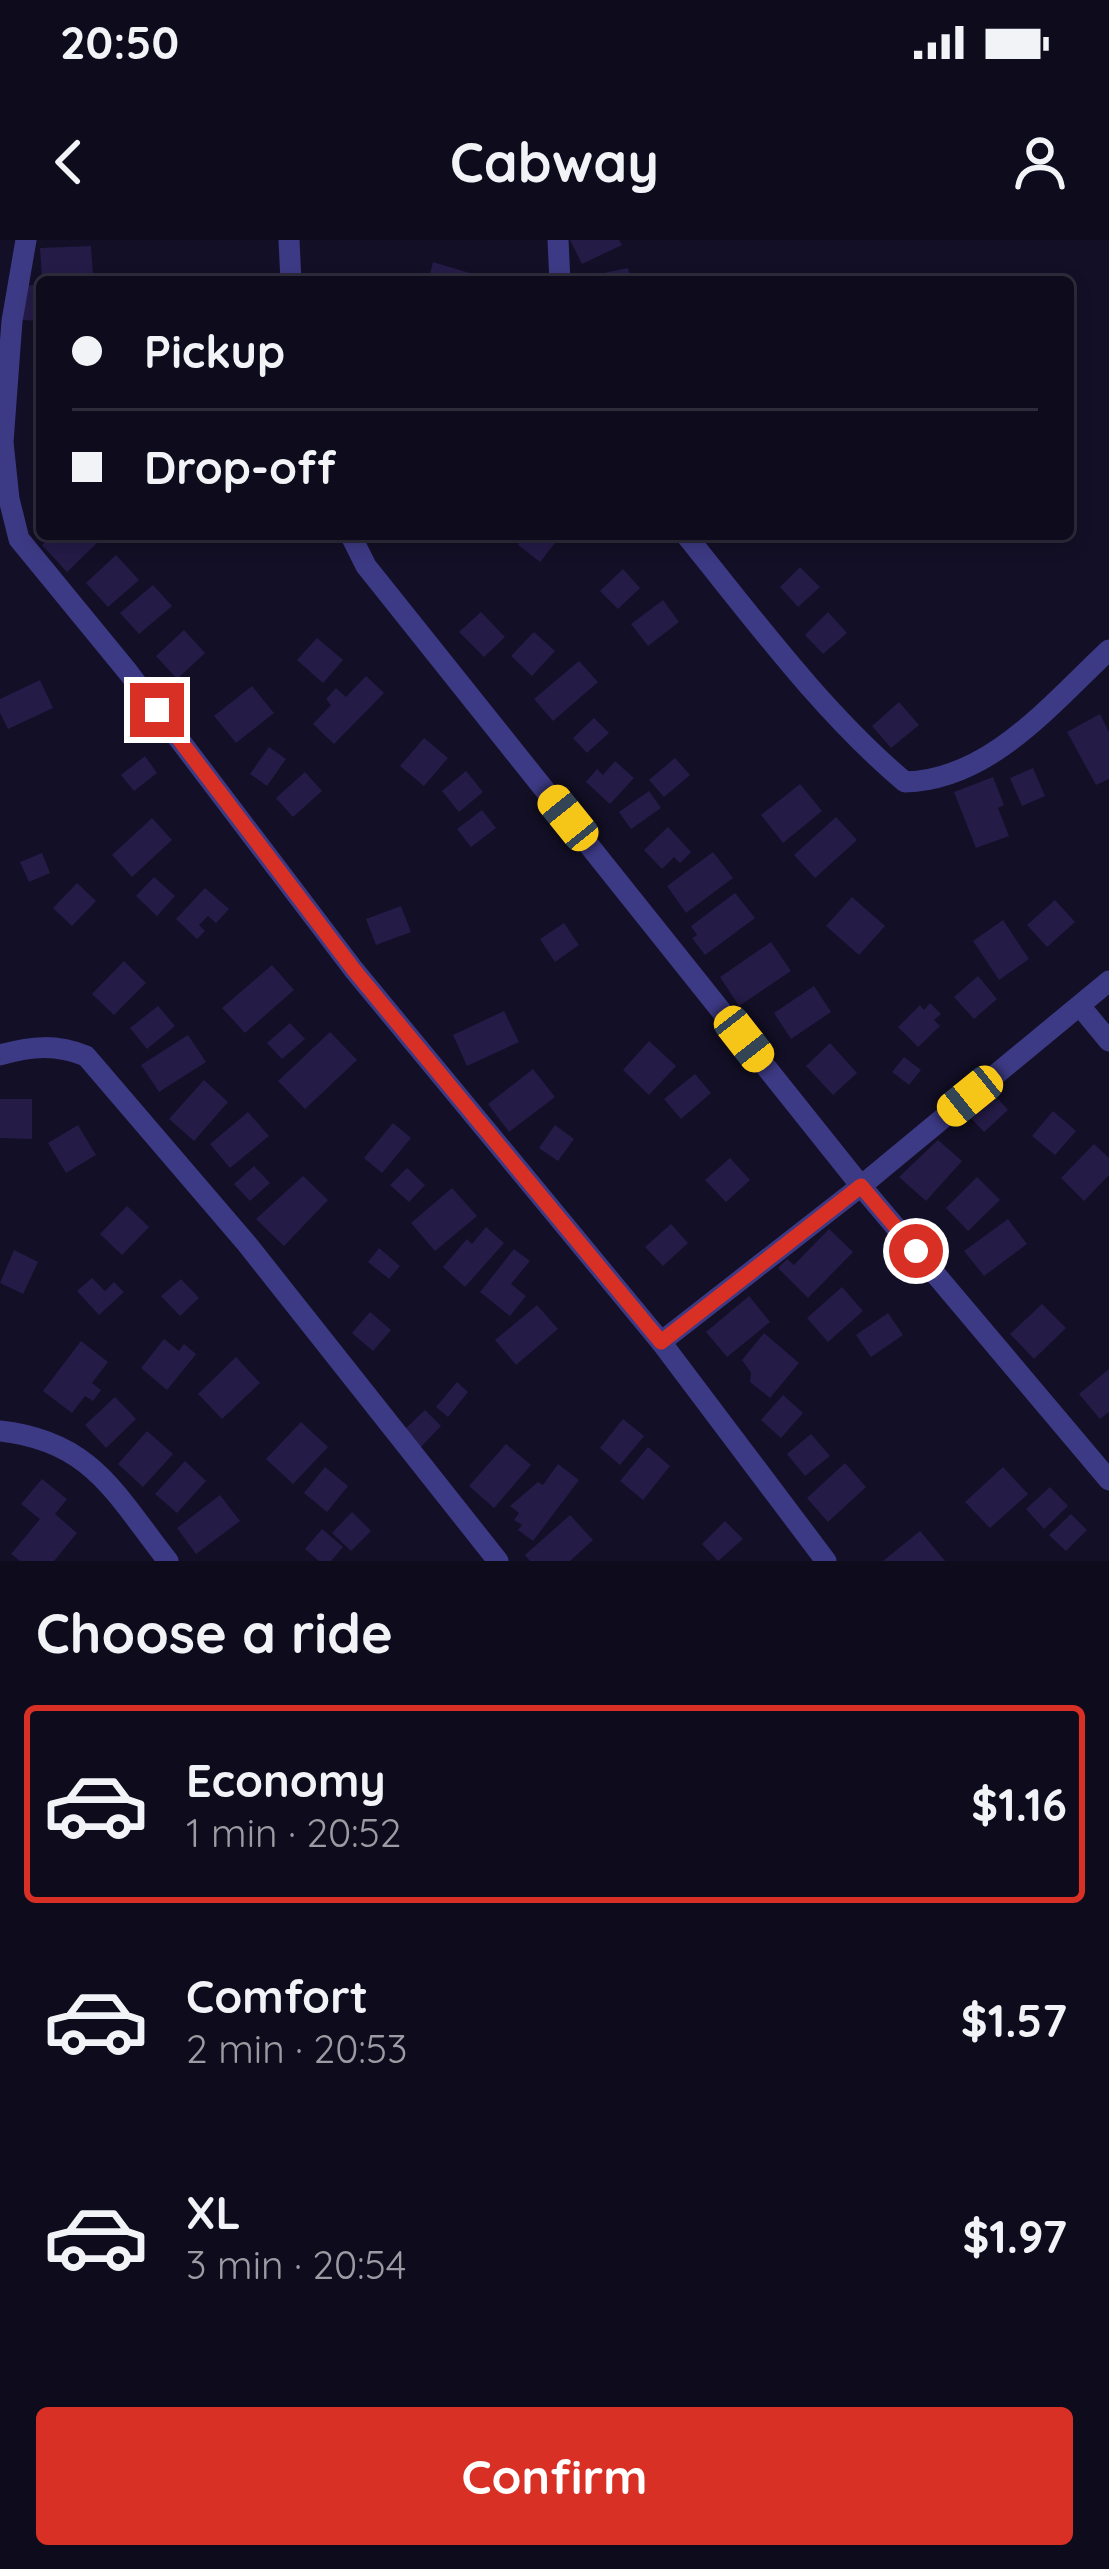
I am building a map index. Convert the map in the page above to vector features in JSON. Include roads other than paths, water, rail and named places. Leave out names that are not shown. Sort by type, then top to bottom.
[{"type":"street","points":[[26,240],[12,321],[3,442],[9,541],[128,673],[354,970],[661,1342],[826,1561]]},
{"type":"street","points":[[289,240],[291,276]]},
{"type":"street","points":[[559,240],[560,276]]},
{"type":"street","points":[[353,540],[366,566],[861,1186],[1109,1480]]},
{"type":"street","points":[[690,540],[766,634],[880,761],[905,782],[934,781],[1004,747],[1109,650]]},
{"type":"street","points":[[661,1342],[861,1186],[1109,981]]},
{"type":"street","points":[[1080,1006],[1109,1041]]},
{"type":"street","points":[[0,1055],[26,1047],[61,1046],[86,1056],[247,1244],[498,1561]]},
{"type":"street","points":[[0,1431],[33,1434],[67,1447],[95,1468],[168,1561]]}]
